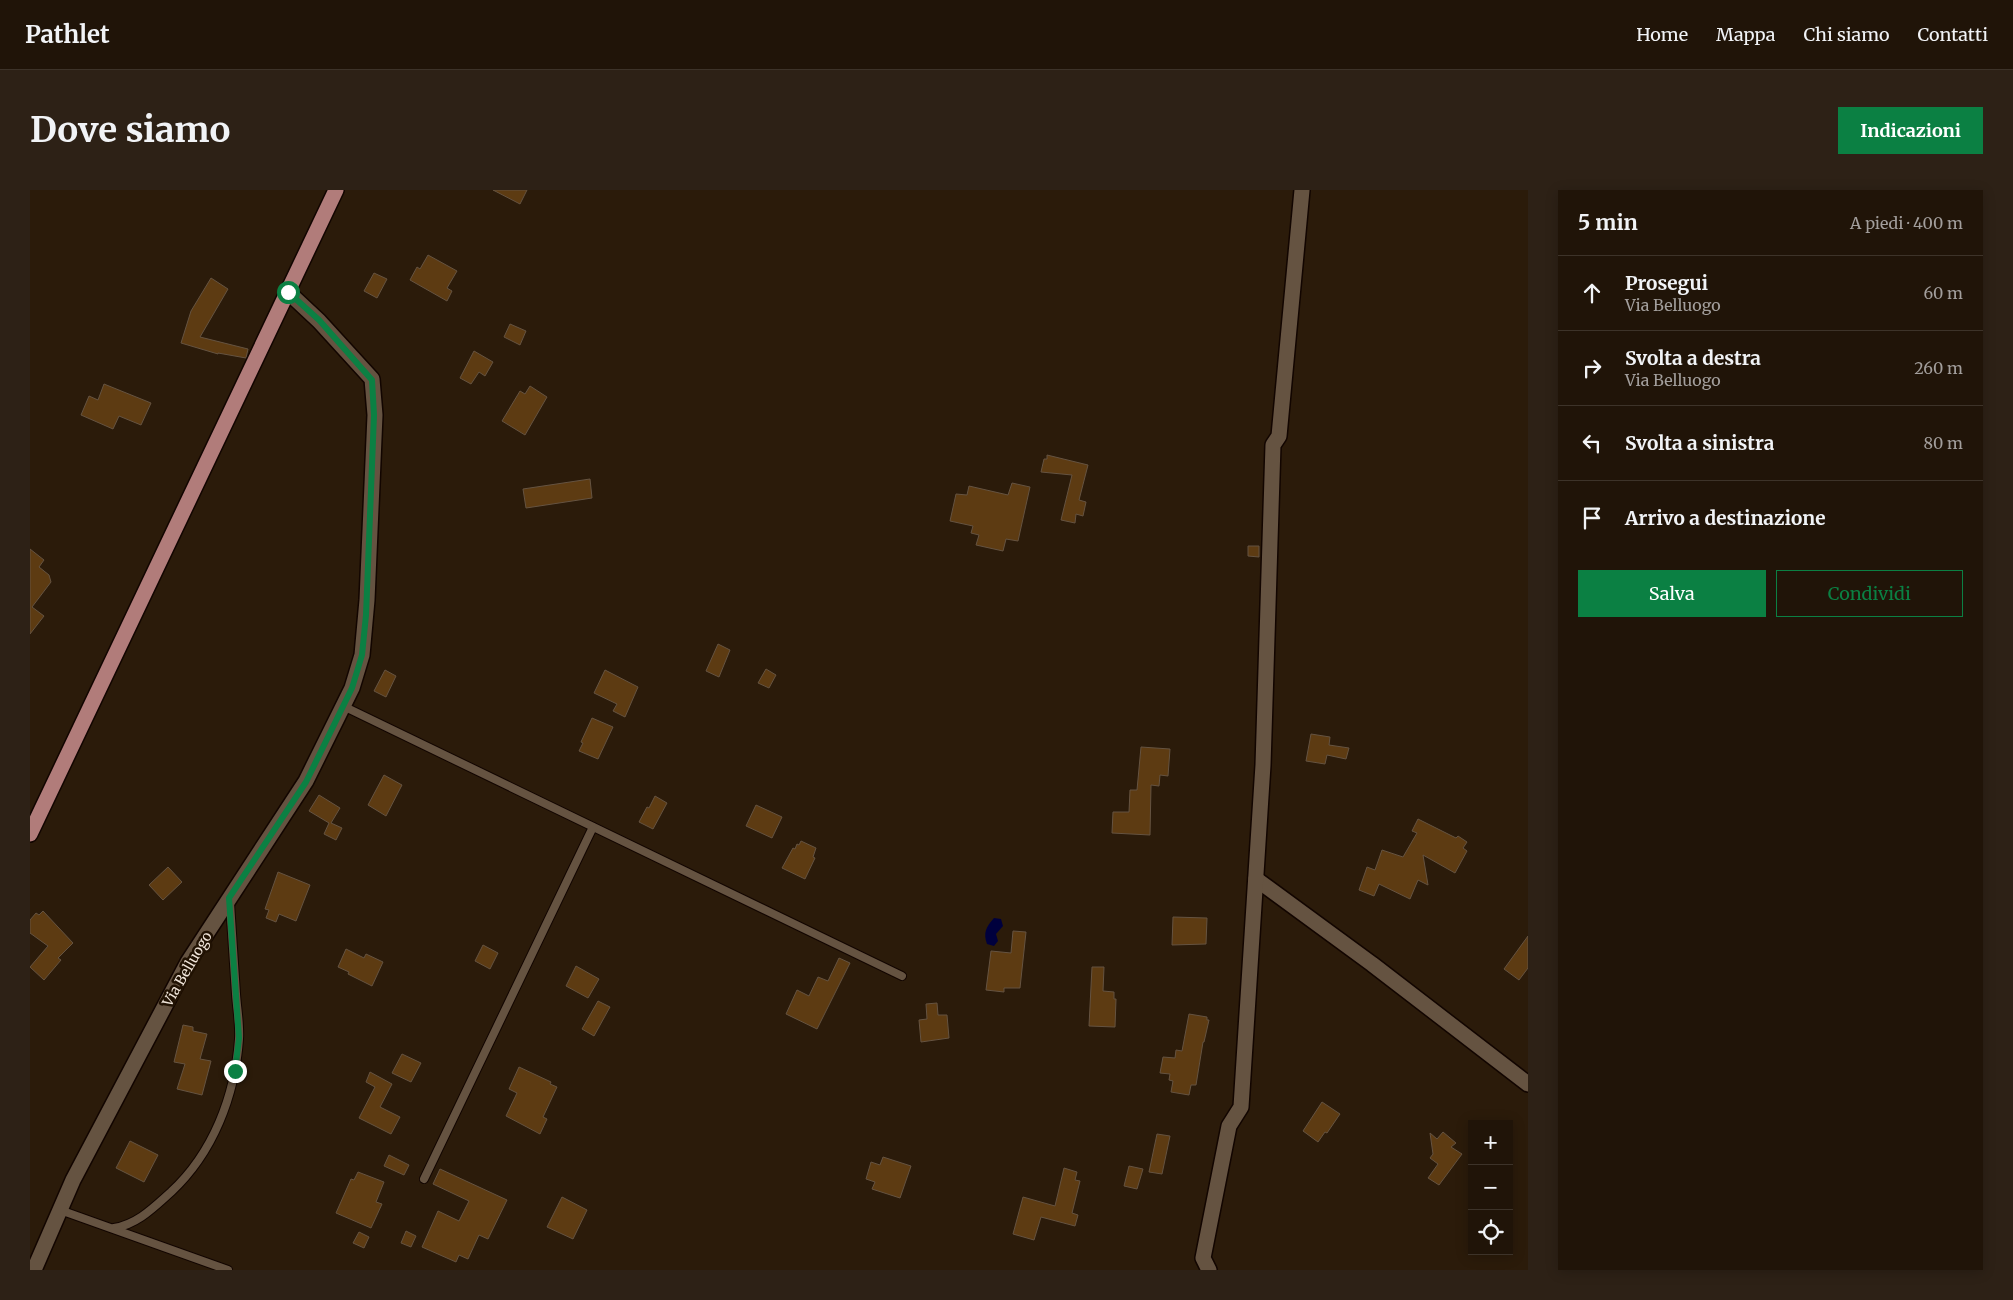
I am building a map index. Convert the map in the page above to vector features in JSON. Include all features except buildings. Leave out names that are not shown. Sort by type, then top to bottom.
[{"type":"main road","points":[[30,834],[336,190]]},
{"type":"street","points":[[1209,1270],[1203,1258],[1229,1126],[1240,1107],[1263,765],[1273,445],[1279,436],[1302,190]]},
{"type":"street","name":"Via Belluogo","points":[[34,1270],[73,1180],[188,962],[306,782],[352,688],[362,655],[367,600],[374,415],[372,380],[319,320],[288,292]]},
{"type":"street","points":[[1256,879],[1372,964],[1528,1084]]},
{"type":"lane","points":[[342,706],[902,976]]},
{"type":"lane","points":[[424,1179],[592,827]]},
{"type":"lane","points":[[114,1228],[124,1226],[146,1214],[182,1181],[210,1144],[226,1105],[235,1071],[239,1038],[229,898]]},
{"type":"lane","points":[[60,1210],[228,1270]]},
{"type":"shaded area","points":[[994,918],[1001,919],[1003,926],[996,934],[998,941],[994,946],[987,944],[985,933]]},
{"type":"route","points":[[235,1071],[239,1038],[229,898],[306,782],[352,688],[362,655],[366,615],[374,415],[372,380],[319,320],[288,292]]}]
